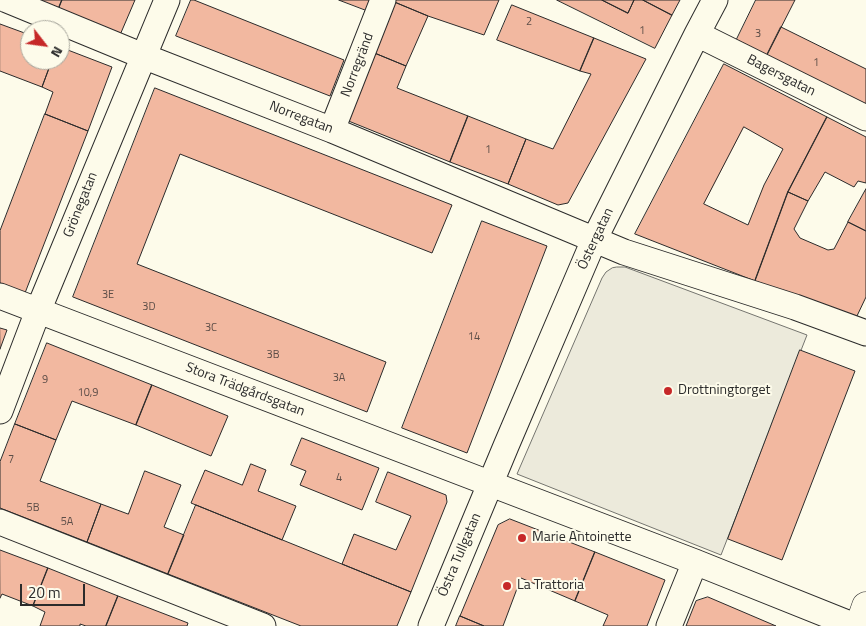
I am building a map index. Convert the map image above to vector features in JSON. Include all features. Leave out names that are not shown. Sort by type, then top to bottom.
[{"type":"main road","points":[[857,626],[866,606]]},
{"type":"street","name":"Norregatan","points":[[7,0],[332,130],[594,240]]},
{"type":"street","name":"Grönegatan","points":[[0,411],[38,311],[167,0]]},
{"type":"street","name":"Norregränd","points":[[332,130],[383,0]]},
{"type":"street","name":"Östergatan","points":[[490,484],[594,240],[715,0]]},
{"type":"street","name":"Bagersgatan","points":[[697,34],[866,118]]},
{"type":"street","points":[[594,240],[624,252],[795,307],[866,333]]},
{"type":"street","name":"Stora Trädgårdsgatan","points":[[0,296],[490,484]]},
{"type":"street","points":[[490,484],[857,626]]},
{"type":"street","name":"Östra Tullgatan","points":[[431,626],[490,484]]},
{"type":"street","points":[[0,522],[263,626]]},
{"type":"street","points":[[669,626],[695,562]]},
{"type":"shaded area","name":"Drottningtorget","points":[[617,267],[625,267],[807,335],[721,555],[517,474],[602,278],[606,272]]},
{"type":"building","points":[[35,0],[62,0],[58,10]]},
{"type":"building","points":[[62,0],[135,0],[120,35],[58,10]]},
{"type":"building","points":[[191,0],[344,60],[330,96],[176,36]]},
{"type":"building","points":[[339,0],[370,0],[366,10]]},
{"type":"building","points":[[393,0],[499,0],[484,35],[428,16]]},
{"type":"building","points":[[557,0],[602,0],[628,13],[634,0],[643,0],[672,15],[655,48]]},
{"type":"building","points":[[602,0],[634,0],[628,13]]},
{"type":"building","points":[[643,0],[680,0],[672,15]]},
{"type":"building","points":[[756,0],[795,0],[766,57],[736,41]]},
{"type":"building","points":[[392,1],[428,16],[406,66],[372,52]]},
{"type":"building","points":[[512,5],[594,38],[580,71],[497,40]]},
{"type":"building","points":[[0,24],[20,31],[20,70],[48,70],[42,87],[0,71]]},
{"type":"building","points":[[781,27],[866,69],[866,107],[766,57]]},
{"type":"building","points":[[594,38],[646,59],[568,203],[558,205],[508,184],[526,139],[553,149],[591,74],[580,71]]},
{"type":"building","points":[[70,51],[112,67],[88,131],[45,114],[53,92],[42,87],[48,70],[70,70]]},
{"type":"building","points":[[372,52],[406,66],[397,88],[468,116],[450,162],[346,120]]},
{"type":"building","points":[[724,64],[827,117],[788,192],[755,281],[635,234]],"holes":[[[744,127],[783,149],[764,185],[748,225],[704,204]]]},
{"type":"building","points":[[155,88],[452,205],[432,253],[180,154],[137,264],[386,362],[367,412],[73,297]]},
{"type":"building","points":[[45,114],[88,131],[25,293],[0,283],[0,231]]},
{"type":"building","points":[[468,116],[526,139],[508,184],[450,162]]},
{"type":"building","points":[[827,117],[866,137],[866,183],[858,181],[854,187],[825,172],[808,201],[788,192]]},
{"type":"building","points":[[866,189],[866,231],[848,222]]},
{"type":"building","points":[[788,192],[808,201],[794,229],[800,238],[828,250],[834,249],[848,222],[866,231],[866,297],[856,318],[755,281]]},
{"type":"building","points":[[482,221],[547,246],[467,453],[402,428]]},
{"type":"building","points":[[0,328],[7,330],[0,349]]},
{"type":"building","points":[[47,343],[152,385],[136,425],[72,401],[56,440],[15,424]]},
{"type":"building","points":[[800,350],[855,371],[782,560],[728,539]]},
{"type":"building","points":[[152,385],[228,416],[211,456],[136,425]]},
{"type":"building","points":[[15,424],[56,440],[40,481],[101,504],[87,542],[0,508],[0,462]]},
{"type":"building","points":[[302,438],[379,468],[362,510],[300,485],[306,471],[291,465]]},
{"type":"building","points":[[251,464],[266,470],[258,491],[296,506],[282,540],[191,503],[205,470],[242,485]]},
{"type":"building","points":[[145,471],[181,485],[164,527],[184,535],[168,574],[87,542],[101,504],[128,514]]},
{"type":"building","points":[[388,472],[446,495],[447,502],[411,592],[342,564],[354,534],[396,550],[411,516],[376,502]]},
{"type":"building","points":[[196,505],[411,592],[397,626],[301,626],[168,574]]},
{"type":"building","points":[[510,519],[595,552],[575,601],[521,578],[503,626],[484,626],[460,616],[498,525]]},
{"type":"building","points":[[0,550],[48,568],[33,606],[2,594],[0,598]]},
{"type":"building","points":[[595,552],[665,580],[647,626],[603,626],[608,615],[575,601]]},
{"type":"building","points":[[48,568],[118,596],[106,626],[86,626],[80,624],[80,626],[40,626],[45,612],[33,606]]},
{"type":"building","points":[[118,596],[188,623],[187,626],[106,626]]},
{"type":"building","points":[[708,597],[776,626],[686,626],[696,601]]},
{"type":"building","points":[[460,616],[484,626],[456,626]]},
{"type":"place","name":"Drottningtorget","points":[[668,391]]},
{"type":"place","name":"Marie Antoinette","points":[[522,538]]},
{"type":"place","name":"La Trattoria","points":[[507,586]]}]
